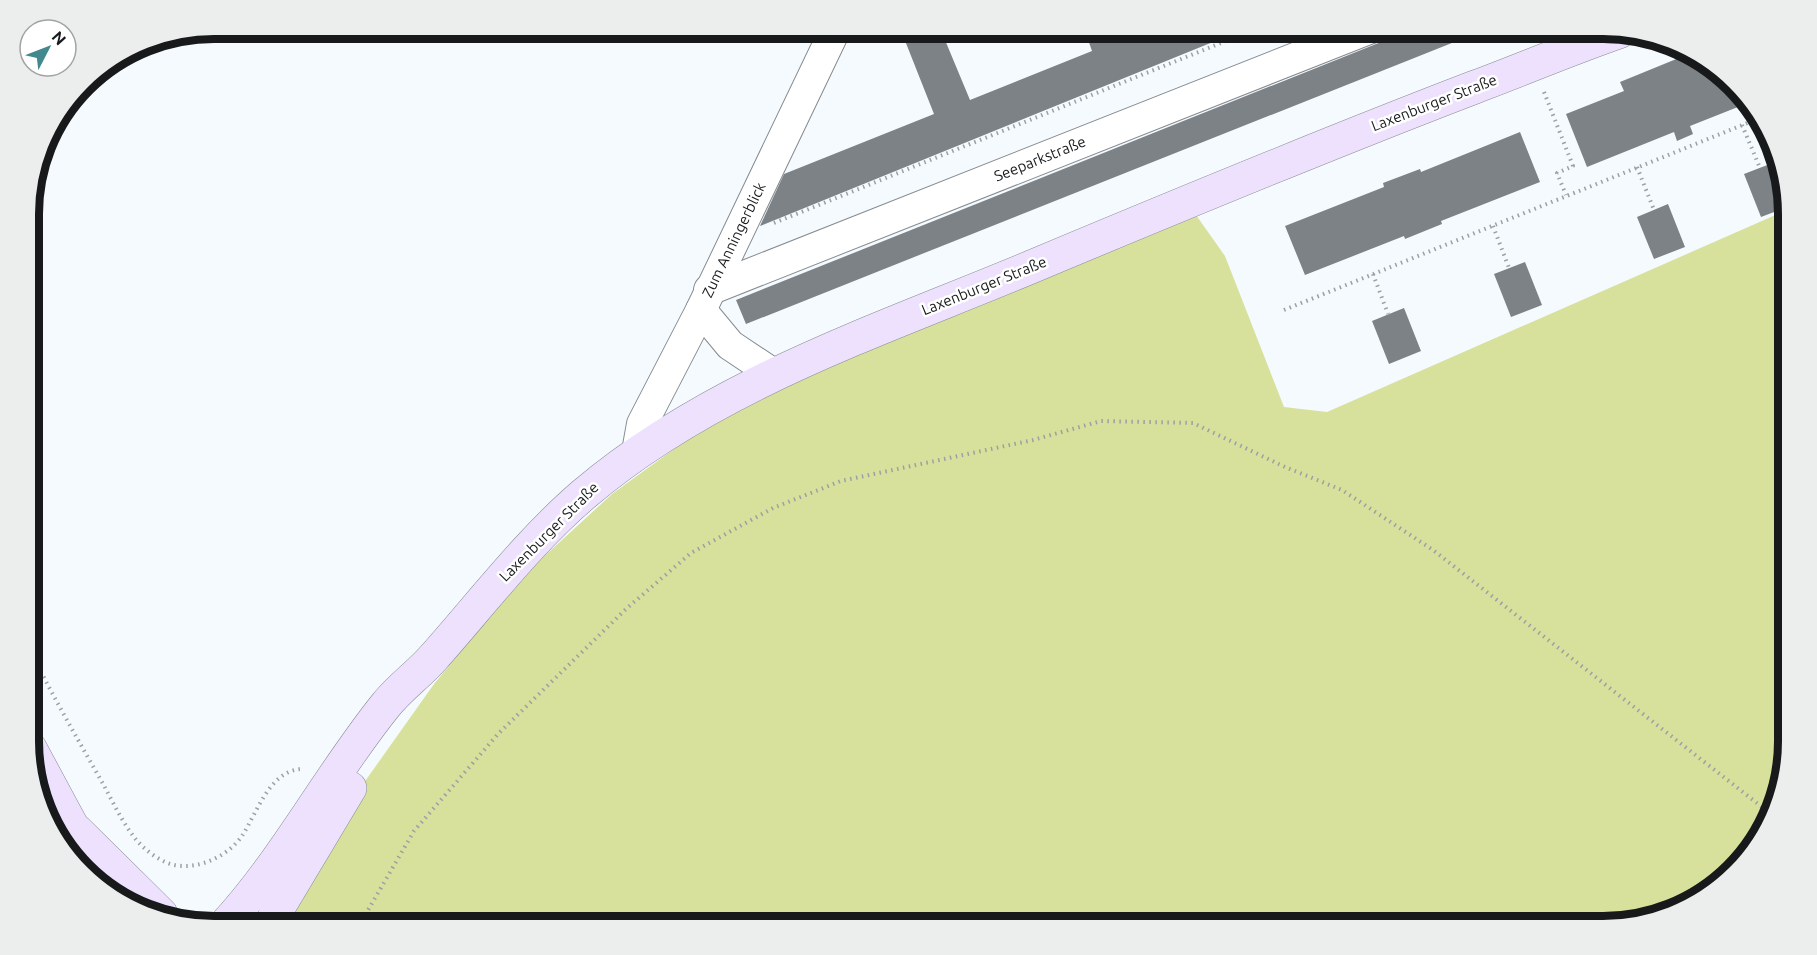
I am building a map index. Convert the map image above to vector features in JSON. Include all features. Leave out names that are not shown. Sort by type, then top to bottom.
[{"type":"main road","name":"Laxenburger Straße","points":[[233,916],[254,892],[332,777],[388,702],[427,664],[534,544],[581,496],[637,452],[706,411],[775,375],[868,334],[1236,181],[1601,39]]},
{"type":"main road","name":"Laxenburger Straße","points":[[275,916],[349,789],[403,713],[427,664]]},
{"type":"main road","points":[[42,771],[72,826],[82,854]]},
{"type":"main road","points":[[72,826],[151,904]]},
{"type":"street","name":"Zum Anningerblick","points":[[637,452],[642,424],[705,300],[831,39]]},
{"type":"street","name":"Seeparkstraße","points":[[705,300],[1344,39]]},
{"type":"street","points":[[705,300],[730,345],[775,375]]},
{"type":"path","points":[[764,227],[1231,39]]},
{"type":"path","points":[[1533,65],[1574,166],[1557,172],[1566,195]]},
{"type":"path","points":[[1284,309],[1751,122]]},
{"type":"path","points":[[1742,125],[1760,168]]},
{"type":"path","points":[[1637,167],[1654,210]]},
{"type":"path","points":[[1492,225],[1509,268]]},
{"type":"path","points":[[1372,274],[1388,314]]},
{"type":"path","points":[[365,916],[414,831],[498,734],[626,609],[691,553],[773,508],[841,481],[1033,440],[1101,421],[1193,423],[1285,467],[1342,490],[1433,550],[1764,809]]},
{"type":"path","points":[[39,668],[134,838],[156,857],[174,865],[190,866],[209,861],[230,850],[241,838],[273,784],[284,773],[298,769],[310,769],[332,777]]},
{"type":"green space","points":[[1778,214],[1778,752],[1769,797],[1760,818],[1734,856],[1718,872],[1680,898],[1659,907],[1614,916],[286,916],[351,801],[434,684],[525,574],[612,494],[710,423],[807,376],[1196,215],[1225,256],[1284,407],[1327,412]]},
{"type":"building","points":[[904,39],[945,39],[970,100],[1092,51],[1088,39],[1220,39],[760,226],[784,174],[934,114]]},
{"type":"building","points":[[1388,39],[1462,39],[746,324],[736,300]]},
{"type":"building","points":[[1680,57],[1718,83],[1740,106],[1690,126],[1693,134],[1677,141],[1674,132],[1587,167],[1566,114],[1624,91],[1620,82]]},
{"type":"building","points":[[1520,132],[1540,182],[1441,221],[1442,224],[1405,239],[1404,236],[1305,275],[1285,226],[1384,187],[1383,183],[1420,169],[1421,172]]},
{"type":"building","points":[[1771,164],[1778,211],[1761,217],[1744,174]]},
{"type":"building","points":[[1668,204],[1685,247],[1654,259],[1637,217]]},
{"type":"building","points":[[1525,262],[1542,305],[1511,317],[1494,274]]},
{"type":"building","points":[[1404,308],[1421,351],[1389,364],[1372,321]]}]
